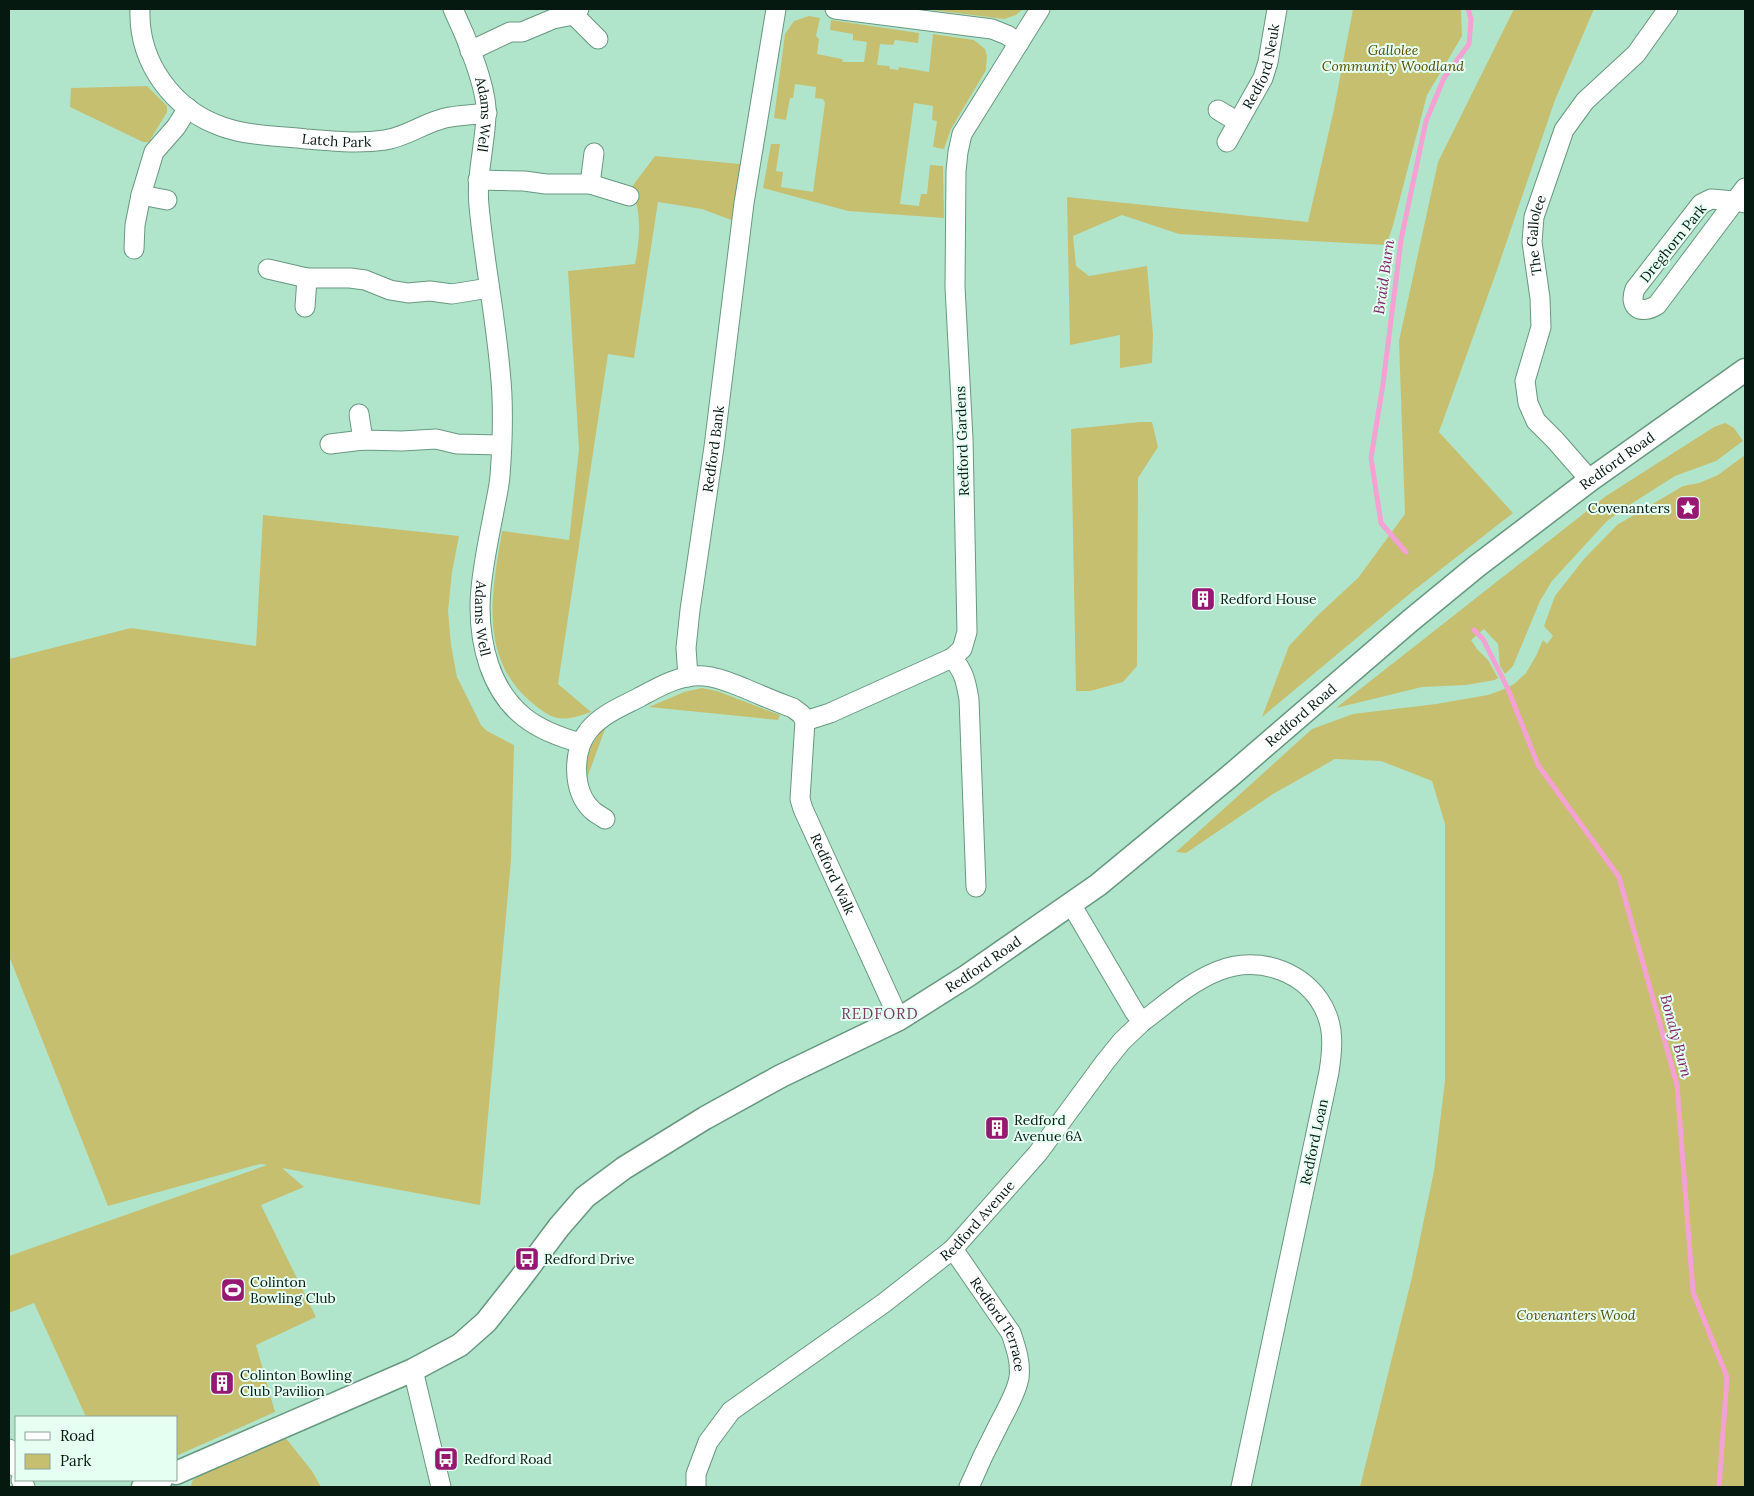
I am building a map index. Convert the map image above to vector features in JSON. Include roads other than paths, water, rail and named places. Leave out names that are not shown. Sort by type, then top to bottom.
[{"type":"main road","name":"Redford Road","points":[[178,1472],[413,1370],[460,1346],[486,1322],[585,1196],[624,1168],[705,1118],[781,1076],[899,1019],[967,976],[1098,885],[1230,776],[1410,621],[1590,480],[1745,370]]},
{"type":"main road","points":[[143,1487],[158,1481]]},
{"type":"street","name":"Latch Park","points":[[140,9],[141,30],[150,64],[159,79],[188,108],[222,127],[243,132],[356,143],[387,140],[445,118],[486,113]]},
{"type":"street","name":"Adams Well","points":[[454,9],[483,89],[486,113],[478,180],[480,220],[502,396],[500,478],[480,587],[481,634],[489,666],[503,694],[520,715],[537,727],[582,743]]},
{"type":"street","name":"Redford Bank","points":[[688,677],[686,648],[690,610],[714,447],[744,203],[776,9]]},
{"type":"street","points":[[835,9],[992,29],[1007,35],[1019,43]]},
{"type":"street","name":"Redford Gardens","points":[[952,658],[962,649],[968,632],[963,439],[956,287],[956,171],[958,152],[962,134],[1040,9]]},
{"type":"street","name":"Redford Neuk","points":[[1227,142],[1263,78],[1268,62],[1277,9]]},
{"type":"street","name":"The Gallolee","points":[[1590,480],[1536,421],[1528,404],[1525,381],[1541,328],[1540,298],[1532,242],[1534,217],[1564,130],[1585,102],[1636,54],[1668,9]]},
{"type":"street","points":[[470,51],[510,32],[522,32],[553,19],[577,12],[598,39]]},
{"type":"street","points":[[134,249],[135,225],[141,195],[154,152],[176,127],[188,108]]},
{"type":"street","name":"Redford Neuk","points":[[1218,110],[1238,122]]},
{"type":"street","points":[[590,184],[594,153]]},
{"type":"street","points":[[478,180],[524,181],[546,184],[590,184],[629,196]]},
{"type":"street","points":[[141,195],[167,200]]},
{"type":"street","name":"Dreghorn Park","points":[[1742,197],[1656,305],[1648,310],[1640,310],[1634,304],[1632,297],[1635,289],[1701,204],[1711,199],[1742,197]]},
{"type":"street","points":[[268,269],[307,278],[350,278],[408,293],[430,290],[452,294],[489,288]]},
{"type":"street","points":[[306,307],[307,278]]},
{"type":"street","points":[[359,414],[363,440]]},
{"type":"street","points":[[330,444],[363,440],[402,442],[436,439],[457,444],[501,445]]},
{"type":"street","points":[[605,819],[592,810],[584,798],[578,783],[577,767],[582,743],[589,730],[611,712],[664,684],[688,677],[704,676],[718,678],[793,708],[801,714],[805,721],[830,713],[952,658],[960,666],[965,676],[968,699],[974,887]]},
{"type":"street","name":"Redford Walk","points":[[805,721],[800,799],[803,809],[899,1019]]},
{"type":"street","points":[[1071,904],[1142,1022]]},
{"type":"street","name":"Redford Loan","points":[[1142,1022],[1202,979],[1219,970],[1252,964],[1278,968],[1294,976],[1307,986],[1318,999],[1326,1014],[1331,1032],[1332,1053],[1329,1072],[1241,1487]]},
{"type":"street","name":"Redford Avenue","points":[[696,1487],[696,1474],[708,1442],[731,1411],[884,1302],[952,1249],[1038,1153],[1105,1062],[1122,1041],[1142,1022]]},
{"type":"street","name":"Redford Terrace","points":[[952,1249],[1011,1333],[1017,1349],[1019,1364],[1018,1380],[1014,1395],[969,1487]]},
{"type":"street","points":[[413,1370],[441,1487]]},
{"type":"street","points":[[9,1449],[15,1464]]},
{"type":"waterway","name":"Braid Burn","points":[[1406,552],[1381,523],[1371,458],[1383,384],[1401,240],[1426,121],[1444,78],[1469,44],[1471,19],[1468,9]]},
{"type":"waterway","name":"Bonaly Burn","points":[[1474,630],[1483,639],[1508,689],[1538,765],[1619,877],[1677,1085],[1693,1292],[1727,1377],[1719,1487]]},
{"type":"place","name":"Covenanters","points":[[1688,508]]},
{"type":"place","name":"Redford House","points":[[1203,599]]},
{"type":"place","name":"Redford Avenue 6A","points":[[997,1128]]},
{"type":"place","name":"Redford Drive","points":[[527,1259]]},
{"type":"place","name":"Colinton Bowling Club","points":[[233,1290]]},
{"type":"place","name":"Colinton Bowling Club Pavilion","points":[[222,1383]]},
{"type":"place","name":"Redford Road","points":[[446,1459]]},
{"type":"district","name":"REDFORD","points":[[880,1014]]},
{"type":"park label","name":"Gallolee Community Woodland","points":[[1393,58]]},
{"type":"park label","name":"Covenanters Wood","points":[[1576,1315]]}]
